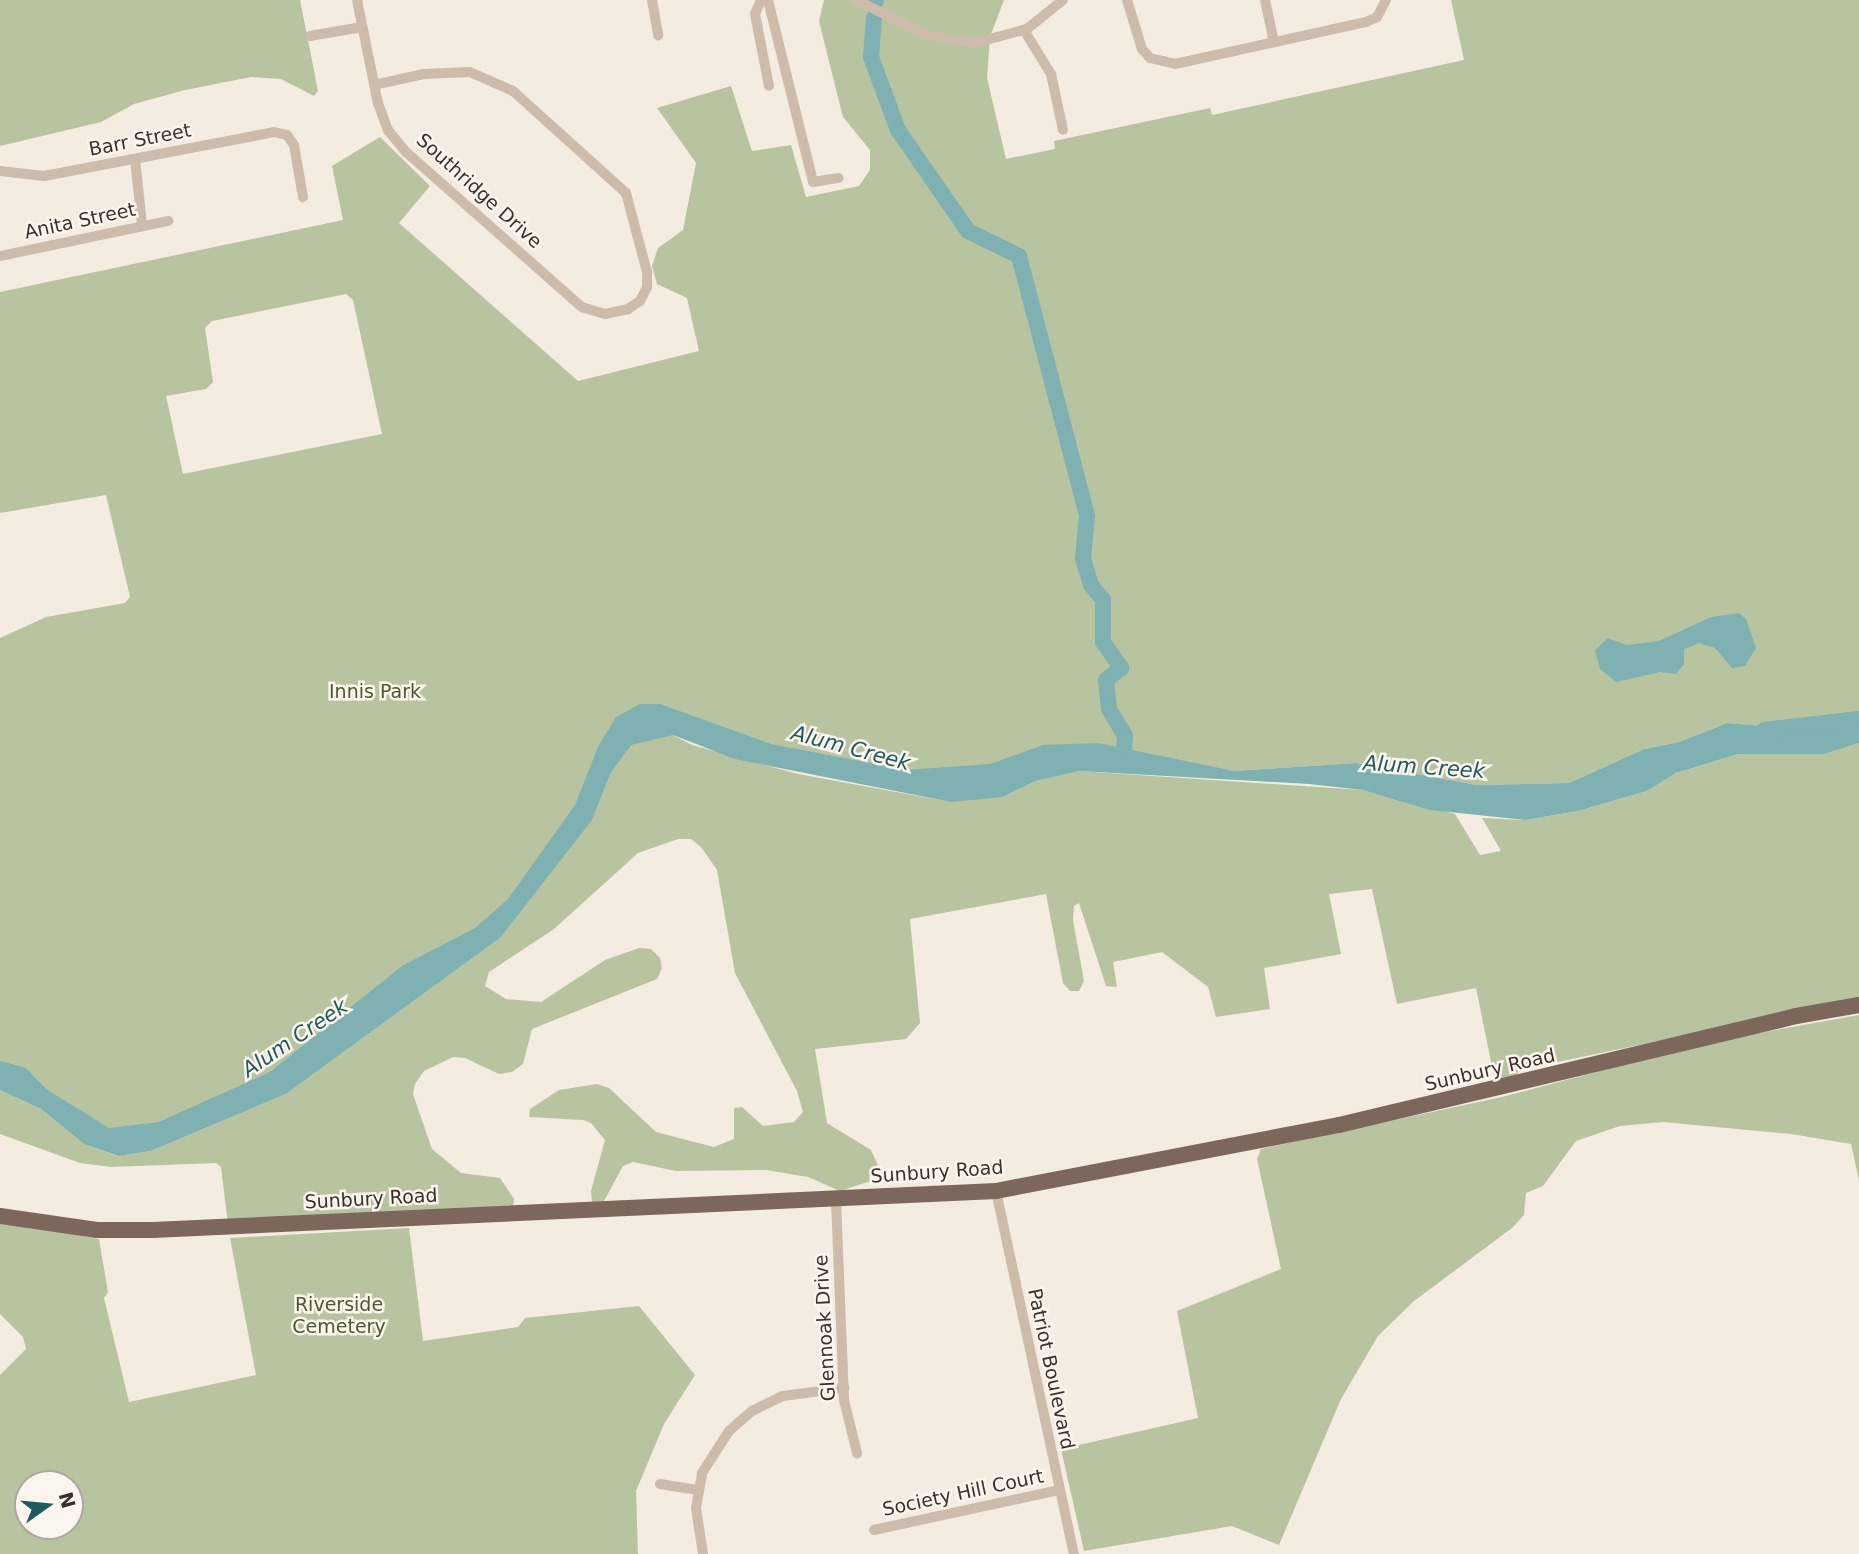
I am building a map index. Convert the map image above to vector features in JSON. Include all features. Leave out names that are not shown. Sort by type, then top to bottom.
[{"type":"main road","name":"Sunbury Road","points":[[0,1216],[97,1230],[153,1230],[996,1191],[1339,1125],[1796,1016],[1859,1005]]},
{"type":"street","name":"Southridge Drive","points":[[357,0],[374,85],[387,130],[406,152],[582,307],[605,314],[628,309],[643,294],[647,272],[626,193],[606,171],[513,90],[470,72],[424,75],[374,85]]},
{"type":"street","points":[[652,0],[658,35]]},
{"type":"street","points":[[761,0],[755,14],[769,86]]},
{"type":"street","points":[[768,0],[813,182],[839,178]]},
{"type":"street","points":[[856,0],[927,35],[975,43],[1024,30],[1063,0]]},
{"type":"street","points":[[1127,0],[1142,49],[1162,63],[1366,22],[1385,4]]},
{"type":"street","points":[[1265,0],[1274,42]]},
{"type":"street","points":[[310,36],[362,27]]},
{"type":"street","points":[[1024,30],[1051,74],[1063,130]]},
{"type":"street","name":"Barr Street","points":[[0,171],[44,176],[274,132],[287,135],[294,145],[303,197]]},
{"type":"street","points":[[135,159],[142,225]]},
{"type":"street","name":"Anita Street","points":[[0,256],[168,221]]},
{"type":"street","name":"Patriot Boulevard","points":[[996,1191],[1073,1554]]},
{"type":"street","name":"Glennoak Drive","points":[[836,1200],[844,1388],[857,1453]]},
{"type":"street","points":[[702,1554],[696,1508],[702,1473],[729,1431],[752,1411],[783,1396],[844,1388]]},
{"type":"street","points":[[660,1484],[699,1490]]},
{"type":"street","name":"Society Hill Court","points":[[874,1530],[1059,1490]]},
{"type":"green space","points":[[0,0],[300,0],[318,91],[314,96],[281,79],[251,77],[185,90],[134,104],[101,122],[0,146]]},
{"type":"green space","name":"Innis Park","points":[[824,0],[1004,0],[990,37],[987,78],[1006,159],[1055,149],[1054,141],[1210,108],[1212,115],[1464,60],[1451,0],[1859,0],[1859,717],[1776,727],[1727,723],[1679,742],[1644,749],[1569,783],[1477,785],[1356,763],[1234,771],[1062,767],[1002,797],[1036,781],[1079,771],[1363,790],[1455,814],[1480,855],[1501,851],[1482,818],[1526,820],[1578,811],[1647,791],[1676,773],[1738,754],[1825,754],[1859,743],[1859,999],[1519,1070],[1514,1081],[1495,1081],[1476,988],[1397,1004],[1372,889],[1329,894],[1341,954],[1264,968],[1270,1009],[1216,1017],[1208,987],[1162,952],[1113,962],[1117,987],[1106,986],[1079,903],[1074,906],[1073,920],[1084,981],[1079,991],[1070,991],[1063,983],[1046,894],[910,919],[920,1023],[906,1039],[815,1049],[827,1123],[871,1150],[880,1170],[877,1179],[840,1191],[808,1177],[766,1170],[676,1171],[633,1162],[623,1166],[604,1201],[596,1205],[592,1203],[591,1191],[605,1140],[591,1123],[583,1120],[529,1117],[530,1109],[559,1090],[597,1084],[609,1088],[656,1132],[714,1147],[734,1139],[734,1108],[742,1107],[763,1126],[794,1122],[803,1112],[797,1091],[735,973],[717,870],[701,847],[691,839],[678,839],[638,853],[554,929],[489,972],[485,986],[506,999],[541,1002],[605,960],[639,948],[651,949],[660,958],[662,968],[657,979],[532,1029],[523,1064],[512,1072],[499,1074],[465,1058],[453,1057],[424,1071],[415,1084],[413,1094],[432,1149],[461,1173],[500,1178],[514,1199],[513,1207],[228,1225],[221,1167],[216,1163],[111,1167],[80,1163],[0,1134],[0,1090],[41,1109],[84,1144],[117,1156],[151,1151],[286,1094],[500,938],[357,1027],[157,1139],[101,1135],[0,1077],[0,638],[46,617],[125,603],[130,597],[106,495],[0,513],[0,292],[343,220],[332,166],[380,137],[430,186],[399,223],[578,381],[699,351],[687,298],[657,284],[652,266],[658,248],[683,230],[696,163],[657,108],[731,86],[752,151],[791,145],[806,197],[859,186],[870,170],[870,150],[843,117],[819,21]],"holes":[[[346,294],[353,300],[382,434],[183,474],[166,396],[206,389],[213,382],[205,328],[212,321]],[[700,719],[753,738],[755,744],[951,802],[798,774],[692,745],[673,735]]]},
{"type":"green space","points":[[1859,1015],[1859,1180],[1851,1144],[1791,1134],[1663,1122],[1620,1126],[1576,1141],[1543,1186],[1526,1193],[1524,1215],[1512,1228],[1414,1301],[1378,1336],[1341,1399],[1279,1545],[1232,1526],[1084,1551],[1061,1449],[1198,1418],[1177,1311],[1281,1269],[1257,1159],[1261,1149],[1506,1096],[1709,1042]]},
{"type":"green space","name":"Riverside Cemetery","points":[[0,1221],[99,1239],[108,1292],[104,1298],[129,1402],[256,1375],[230,1238],[409,1228],[423,1341],[518,1327],[525,1318],[639,1306],[695,1375],[664,1424],[636,1491],[638,1554],[0,1554],[0,1375],[26,1349],[23,1337],[0,1314]]},
{"type":"water","points":[[1739,613],[1746,619],[1756,648],[1745,666],[1732,668],[1715,648],[1699,643],[1684,649],[1684,664],[1676,674],[1660,672],[1616,682],[1600,669],[1595,650],[1608,638],[1626,645],[1659,641],[1711,617]]},
{"type":"water","points":[[640,704],[660,704],[771,744],[906,770],[990,764],[1043,745],[1098,743],[1234,771],[1356,763],[1477,785],[1569,783],[1644,749],[1679,742],[1727,723],[1776,727],[1859,717],[1859,743],[1825,754],[1738,754],[1676,773],[1647,791],[1578,811],[1526,820],[1430,810],[1363,790],[1309,784],[1079,771],[1036,781],[1002,797],[951,802],[735,759],[673,735],[631,745],[610,774],[592,820],[500,938],[286,1094],[151,1151],[118,1156],[84,1144],[41,1109],[0,1090],[0,1061],[26,1068],[46,1089],[109,1128],[159,1122],[270,1072],[402,966],[475,928],[508,899],[575,805],[598,747],[616,717]]},
{"type":"waterway","points":[[874,17],[871,57],[898,130],[968,231],[1019,256],[1087,516],[1083,559],[1091,585],[1103,600],[1103,642],[1121,668],[1106,680],[1109,709],[1125,736],[1124,749]]},
{"type":"waterway","name":"Alum Creek","points":[[1764,730],[1859,719]]}]
